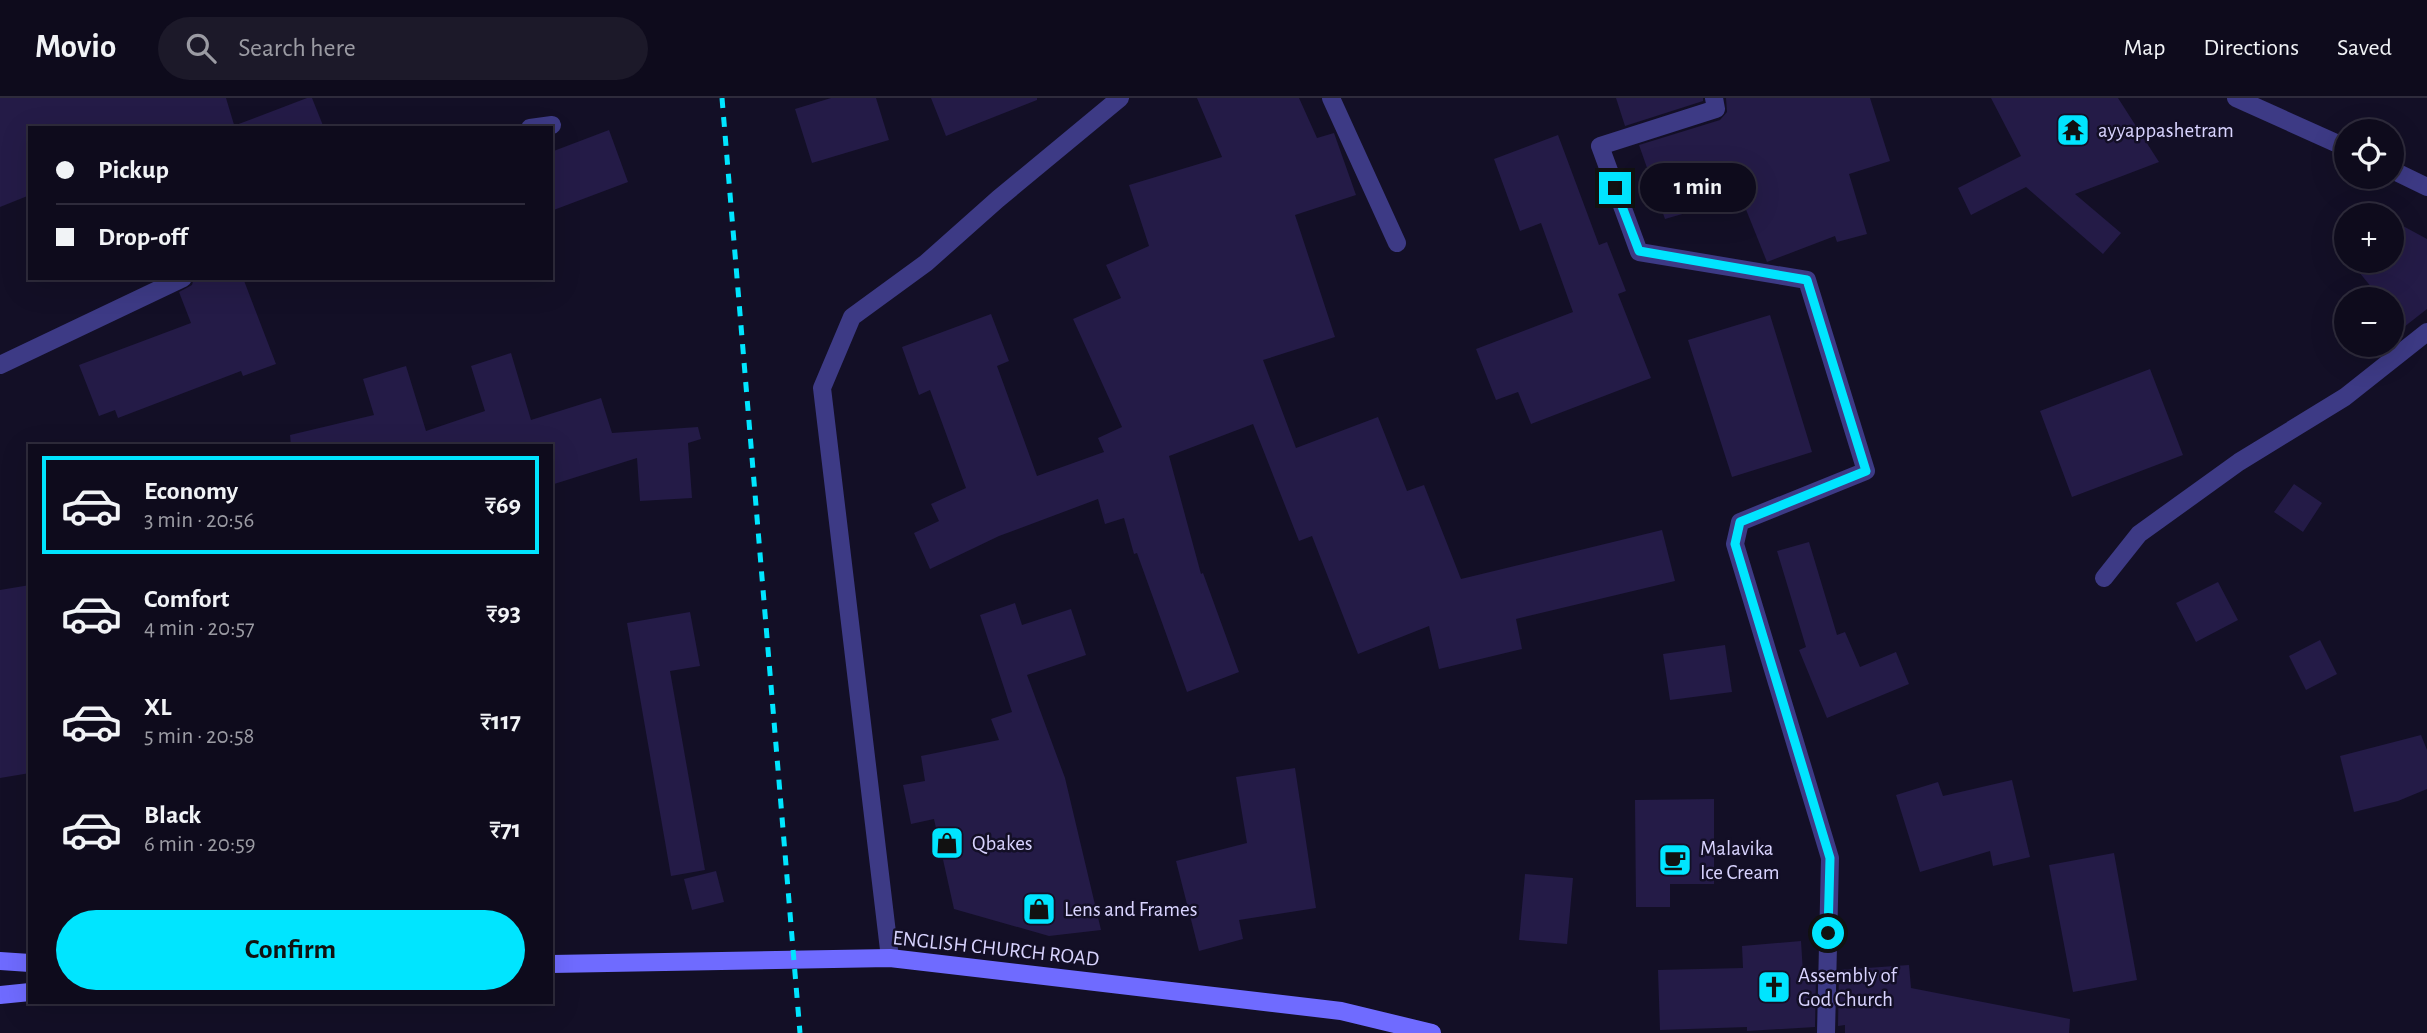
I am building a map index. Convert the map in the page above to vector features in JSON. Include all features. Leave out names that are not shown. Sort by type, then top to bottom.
[{"type":"main road","name":"ENGLISH CHURCH ROAD","points":[[553,964],[890,958],[1341,1011],[1432,1033]]},
{"type":"main road","points":[[0,961],[28,962]]},
{"type":"main road","points":[[0,995],[28,992]]},
{"type":"street","points":[[890,958],[822,388],[852,317],[926,263],[1120,98]]},
{"type":"street","points":[[1331,98],[1397,243]]},
{"type":"street","points":[[1714,98],[1716,109],[1600,146],[1639,251],[1807,280],[1866,471],[1740,522],[1735,544],[1830,858],[1826,1033]]},
{"type":"street","points":[[2236,98],[2334,142]]},
{"type":"street","points":[[545,126],[552,125]]},
{"type":"street","points":[[2404,176],[2427,187]]},
{"type":"street","points":[[0,365],[179,280]]},
{"type":"street","points":[[2104,578],[2139,534],[2239,462],[2345,397],[2427,332]]},
{"type":"building","points":[[0,98],[226,98],[234,126],[28,126],[28,196],[0,207]]},
{"type":"building","points":[[312,98],[323,126],[236,126]]},
{"type":"building","points":[[831,98],[876,98],[889,140],[812,163],[795,109]]},
{"type":"building","points":[[931,98],[1037,98],[1037,100],[946,136]]},
{"type":"building","points":[[1197,98],[1299,98],[1317,138],[1334,133],[1356,195],[1295,215],[1335,337],[1263,360],[1296,448],[1378,417],[1407,491],[1424,485],[1461,579],[1662,530],[1675,581],[1516,619],[1522,649],[1439,669],[1429,626],[1358,654],[1312,536],[1299,541],[1253,424],[1169,456],[1201,574],[1203,573],[1239,672],[1187,692],[1137,553],[1134,554],[1124,518],[1105,524],[1098,499],[999,536],[930,569],[914,533],[939,521],[931,504],[966,488],[930,390],[919,395],[902,347],[991,314],[1009,361],[997,366],[1037,476],[1104,452],[1098,438],[1122,427],[1073,319],[1121,298],[1106,265],[1149,246],[1129,185],[1222,157]]},
{"type":"building","points":[[1616,98],[1703,98],[1703,101],[1625,126]]},
{"type":"building","points":[[1726,98],[1870,98],[1890,161],[1849,174],[1867,234],[1837,242],[1835,236],[1767,262],[1741,197],[1665,219],[1639,145],[1720,120],[1727,112]]},
{"type":"building","name":"ayyappashetram","points":[[1991,98],[2118,98],[2159,162],[2075,194],[2121,233],[2103,254],[2026,187],[1971,215],[1958,188],[2021,156]]},
{"type":"building","points":[[609,130],[628,182],[553,210],[553,151]]},
{"type":"building","points":[[1558,135],[1599,245],[1607,242],[1626,291],[1618,294],[1651,378],[1531,424],[1518,392],[1496,400],[1476,349],[1573,312],[1541,223],[1520,231],[1494,159]]},
{"type":"building","points":[[2404,227],[2427,239],[2427,309],[2404,327],[2404,287],[2371,287],[2360,273],[2404,273]]},
{"type":"building","points":[[193,280],[244,280],[276,364],[243,376],[241,371],[118,418],[115,410],[99,416],[79,365],[191,323],[179,292],[192,285]]},
{"type":"building","points":[[1770,315],[1812,452],[1732,477],[1688,340]]},
{"type":"building","points":[[511,353],[531,420],[601,398],[612,433],[698,427],[701,439],[688,443],[692,498],[640,501],[637,458],[553,484],[553,444],[291,444],[290,435],[374,415],[363,379],[406,366],[426,431],[485,411],[471,366]]},
{"type":"building","points":[[2150,369],[2183,455],[2072,497],[2040,411]]},
{"type":"building","points":[[2294,484],[2322,503],[2303,532],[2274,512]]},
{"type":"building","points":[[1809,542],[1837,635],[1845,632],[1860,667],[1896,652],[1909,684],[1827,718],[1799,650],[1806,647],[1777,551]]},
{"type":"building","points":[[2218,582],[2238,620],[2196,642],[2176,603]]},
{"type":"building","points":[[28,585],[28,773],[0,778],[0,590]]},
{"type":"building","points":[[1015,603],[1022,625],[1071,609],[1086,655],[1027,675],[1065,778],[1101,930],[1049,936],[954,909],[934,819],[911,824],[903,785],[925,781],[921,756],[999,740],[991,719],[1012,712],[980,615]]},
{"type":"building","points":[[690,612],[700,666],[670,671],[705,870],[671,876],[627,623]]},
{"type":"building","points":[[2320,640],[2337,674],[2306,690],[2289,656]]},
{"type":"building","points":[[1725,645],[1732,692],[1670,700],[1663,654]]},
{"type":"building","points":[[2421,735],[2427,750],[2427,789],[2398,801],[2354,812],[2340,756]]},
{"type":"building","points":[[1295,768],[1316,908],[1239,920],[1243,939],[1199,951],[1176,861],[1247,843],[1236,777]]},
{"type":"building","points":[[2012,780],[2030,857],[1993,866],[1990,851],[1920,872],[1896,795],[1938,782],[1943,796]]},
{"type":"building","points":[[1714,799],[1714,884],[1670,884],[1670,907],[1636,907],[1635,800]]},
{"type":"building","points":[[2114,853],[2137,980],[2073,992],[2049,865]]},
{"type":"building","points":[[716,871],[724,902],[692,910],[684,879]]},
{"type":"building","points":[[1525,874],[1573,878],[1567,944],[1519,940]]},
{"type":"building","points":[[1801,941],[1803,973],[1816,972],[1815,1027],[1747,1031],[1747,1027],[1660,1030],[1658,970],[1743,968],[1742,946]]},
{"type":"building","points":[[1909,965],[1911,988],[2070,1019],[2069,1033],[1845,1033],[1845,1025],[1838,1026],[1839,970]]},
{"type":"railway","points":[[722,98],[800,1033]]},
{"type":"place","name":"ayyappashetram","points":[[2073,130]]},
{"type":"place","name":"Qbakes","points":[[947,843]]},
{"type":"place","name":"Malavika Ice Cream","points":[[1675,860]]},
{"type":"place","name":"Lens and Frames","points":[[1039,909]]},
{"type":"place","name":"Assembly of God Church","points":[[1774,987]]},
{"type":"route","points":[[1615,188],[1639,251],[1807,280],[1866,471],[1740,522],[1735,544],[1830,858],[1828,933]]}]
